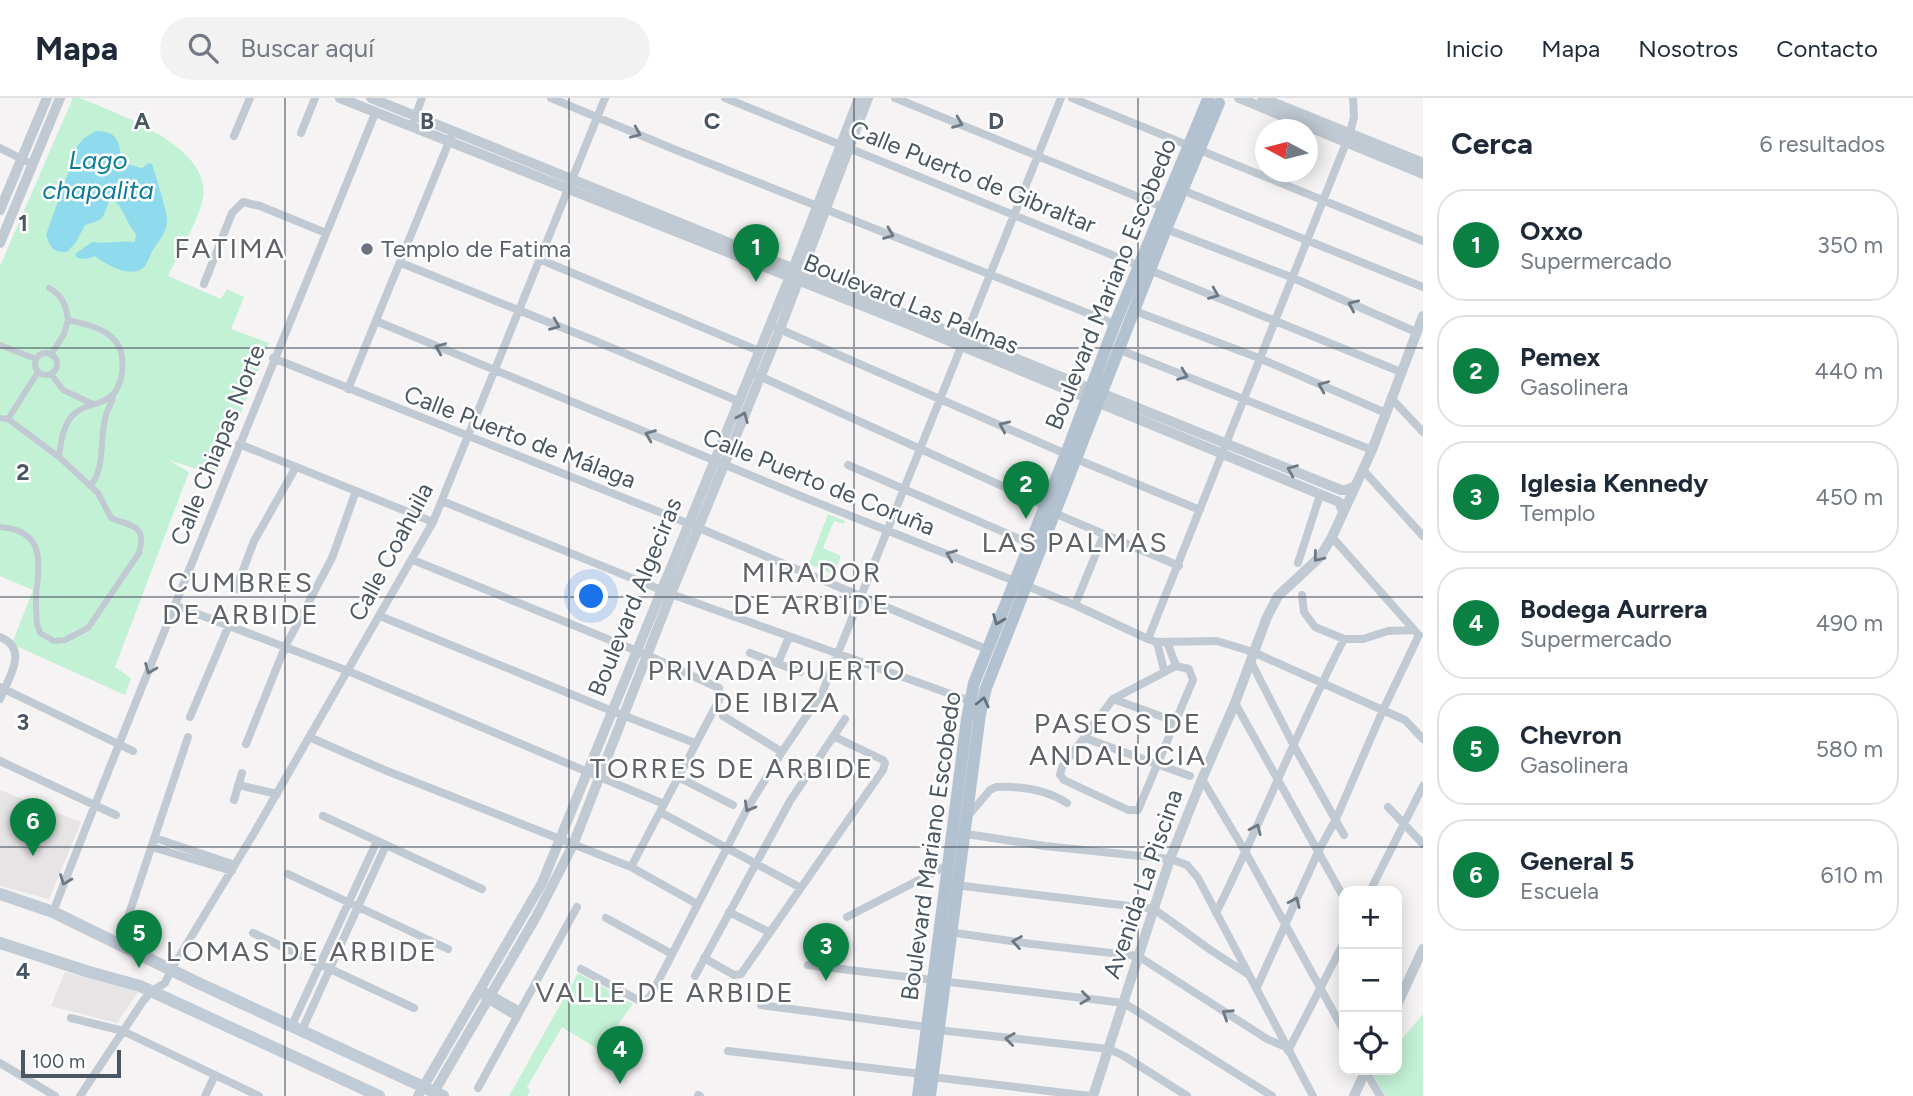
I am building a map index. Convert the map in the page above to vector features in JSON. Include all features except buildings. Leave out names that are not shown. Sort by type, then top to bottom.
[{"type":"main road","name":"Boulevard Mariano Escobedo","points":[[1095,395],[1120,350],[1135,310],[1163,206],[1216,100]]},
{"type":"main road","name":"Boulevard Mariano Escobedo","points":[[951,885],[948,865],[986,688],[1020,583],[1095,395],[1115,324],[1166,229],[1182,190],[1194,147]]},
{"type":"main road","name":"Boulevard Mariano Escobedo","points":[[918,1096],[926,1075],[933,1028],[956,830],[967,817],[970,701],[986,649],[1020,583],[1029,543],[1049,509]]},
{"type":"main road","points":[[0,894],[53,912],[430,1093]]},
{"type":"main road","points":[[0,943],[152,991],[379,1096]]},
{"type":"main road","name":"Boulevard Mariano Escobedo","points":[[926,1075],[930,1096]]},
{"type":"street","points":[[0,243],[47,98]]},
{"type":"street","points":[[0,210],[60,98]]},
{"type":"street","points":[[234,136],[250,98]]},
{"type":"street","points":[[301,134],[315,98]]},
{"type":"street","name":"Boulevard Las Palmas","points":[[340,98],[414,121]]},
{"type":"street","name":"Boulevard Las Palmas","points":[[371,98],[414,121],[963,341],[1224,449],[1341,507]]},
{"type":"street","points":[[414,121],[422,98]]},
{"type":"street","points":[[551,98],[1115,324]]},
{"type":"street","name":"Calle Coahuila","points":[[80,1096],[152,991],[163,986],[433,522],[605,98]]},
{"type":"street","name":"Calle Puerto de Gibraltar","points":[[725,98],[1401,372]]},
{"type":"street","name":"Boulevard Algeciras","points":[[844,148],[859,98]]},
{"type":"street","name":"Boulevard Algeciras","points":[[485,994],[554,886],[573,845],[617,714],[775,327],[844,148],[868,98]]},
{"type":"street","points":[[895,98],[1163,206]]},
{"type":"street","points":[[581,969],[638,1000],[650,997],[728,847],[782,752],[822,693],[1060,98]]},
{"type":"street","points":[[1072,98],[1423,241]]},
{"type":"street","points":[[1239,98],[1423,163]]},
{"type":"street","points":[[1262,98],[1423,174]]},
{"type":"street","points":[[1164,670],[1152,640],[1243,398],[1348,138],[1354,117],[1353,98]]},
{"type":"street","name":"Calle Chiapas Norte","points":[[53,912],[117,744],[376,111]]},
{"type":"street","points":[[348,389],[451,136]]},
{"type":"street","points":[[0,148],[27,161]]},
{"type":"street","points":[[1182,190],[1423,287]]},
{"type":"street","points":[[204,284],[232,214],[243,202],[260,206],[326,233]]},
{"type":"street","points":[[1166,229],[1420,324]]},
{"type":"street","points":[[539,259],[760,351]]},
{"type":"street","points":[[401,263],[738,401]]},
{"type":"street","points":[[49,288],[61,297],[66,306],[68,320],[64,334],[51,355]]},
{"type":"street","points":[[1135,310],[1259,358],[1386,413]]},
{"type":"street","points":[[68,320],[105,331],[117,341],[122,356],[122,374],[106,416],[98,467],[94,482],[90,486]]},
{"type":"street","name":"Calle Puerto de Coruña","points":[[376,321],[1075,605],[1152,640],[1217,641],[1405,720],[1423,739]]},
{"type":"street","name":"Avenida La Piscina","points":[[1092,1096],[1196,777],[1236,703],[1266,617],[1278,596],[1320,557],[1332,537],[1341,507],[1355,486],[1372,450],[1420,324]]},
{"type":"street","points":[[775,327],[1200,510]]},
{"type":"street","name":"Boulevard Algeciras","points":[[719,462],[738,401],[755,374],[760,351],[775,327]]},
{"type":"street","points":[[0,345],[36,359]]},
{"type":"street","points":[[1120,350],[1372,450]]},
{"type":"street","points":[[41,354],[51,355],[57,363],[55,370],[44,375],[38,372],[36,359],[41,354]]},
{"type":"street","name":"Calle Puerto de Málaga","points":[[273,358],[693,526],[986,649]]},
{"type":"street","points":[[0,527],[15,528],[27,535],[36,546],[40,558],[36,598],[37,624],[40,633],[54,641],[65,640],[88,628],[139,553],[142,542],[141,532],[135,526],[111,517],[98,493],[59,457],[4,419],[38,372]]},
{"type":"street","points":[[51,374],[63,390],[93,404]]},
{"type":"street","points":[[755,374],[1179,566]]},
{"type":"street","points":[[59,457],[61,438],[67,422],[74,414],[113,394]]},
{"type":"street","points":[[1391,398],[1423,432]]},
{"type":"street","points":[[239,444],[433,522]]},
{"type":"street","name":"Boulevard Las Palmas","points":[[1224,449],[1344,491]]},
{"type":"street","points":[[848,465],[1029,543]]},
{"type":"street","points":[[236,589],[254,541],[296,467]]},
{"type":"street","points":[[1363,470],[1423,536]]},
{"type":"street","points":[[1341,507],[1344,491],[1355,486]]},
{"type":"street","points":[[246,744],[285,647],[332,558],[356,491]]},
{"type":"street","points":[[1298,563],[1320,495]]},
{"type":"street","points":[[442,501],[666,592],[970,701]]},
{"type":"street","points":[[1075,605],[1104,534]]},
{"type":"street","points":[[1332,537],[1419,635]]},
{"type":"street","points":[[413,560],[716,685],[720,698],[631,867]]},
{"type":"street","points":[[1302,595],[1304,612],[1310,622],[1320,630],[1344,639],[1363,639],[1388,631],[1419,635]]},
{"type":"street","points":[[174,605],[348,671],[587,771],[662,808],[801,888]]},
{"type":"street","points":[[380,616],[617,714],[695,743]]},
{"type":"street","points":[[190,717],[229,625]]},
{"type":"street","points":[[1257,987],[1419,635]]},
{"type":"street","points":[[0,637],[10,642],[16,660],[2,688],[0,699]]},
{"type":"street","points":[[778,663],[789,637]]},
{"type":"street","points":[[1216,913],[1344,639]]},
{"type":"street","points":[[1167,642],[1176,666]]},
{"type":"street","points":[[750,653],[800,671]]},
{"type":"street","points":[[1252,656],[1294,746],[1345,835]]},
{"type":"street","points":[[1176,666],[1189,669],[1193,677],[1177,722],[1140,807],[1132,811],[1062,778],[1062,767],[1113,699],[1176,666]]},
{"type":"street","points":[[2,688],[133,751]]},
{"type":"street","points":[[1113,699],[1177,722]]},
{"type":"street","points":[[1236,703],[1339,888]]},
{"type":"street","name":"Boulevard Algeciras","points":[[430,1093],[542,883],[587,771],[617,714]]},
{"type":"street","points":[[723,716],[782,752]]},
{"type":"street","points":[[695,976],[790,801],[845,719]]},
{"type":"street","points":[[126,923],[188,737]]},
{"type":"street","points":[[309,737],[387,771],[631,867],[697,904]]},
{"type":"street","points":[[704,958],[734,975],[740,975],[883,770],[883,760],[835,737]]},
{"type":"street","points":[[1085,738],[1196,777],[1246,853],[1339,1022]]},
{"type":"street","points":[[0,761],[116,815]]},
{"type":"street","points":[[234,800],[242,773]]},
{"type":"street","points":[[678,777],[733,805]]},
{"type":"street","points":[[238,785],[276,794]]},
{"type":"street","points":[[1372,886],[1423,786]]},
{"type":"street","points":[[967,817],[990,790],[1003,787],[1052,794],[1067,803]]},
{"type":"street","points":[[1388,807],[1423,844]]},
{"type":"street","points":[[323,816],[481,890]]},
{"type":"street","points":[[956,830],[1045,846],[1170,859],[1187,865],[1194,872],[1314,1096]]},
{"type":"street","points":[[297,1028],[320,965],[377,841]]},
{"type":"street","points":[[154,843],[234,868]]},
{"type":"street","points":[[297,1028],[330,969],[386,845]]},
{"type":"street","points":[[847,917],[948,865]]},
{"type":"street","points":[[288,874],[448,949]]},
{"type":"street","points":[[951,885],[1154,909],[1251,976]]},
{"type":"street","points":[[478,1088],[577,907]]},
{"type":"street","points":[[729,912],[769,932]]},
{"type":"street","points":[[606,918],[672,954]]},
{"type":"street","points":[[945,931],[1138,957],[1267,1040],[1287,1049]]},
{"type":"street","points":[[253,933],[414,1008]]},
{"type":"street","points":[[1287,1049],[1340,949]]},
{"type":"street","points":[[1402,992],[1423,949]]},
{"type":"street","points":[[808,965],[1124,1003],[1272,1096]]},
{"type":"street","points":[[485,994],[519,1014]]},
{"type":"street","points":[[761,1005],[1109,1049],[1187,1096]]},
{"type":"street","points":[[71,1018],[123,1031],[249,1094],[259,1096]]},
{"type":"street","points":[[728,1051],[1092,1096]]},
{"type":"street","points":[[0,1063],[55,1096]]},
{"type":"street","points":[[205,1096],[215,1075]]},
{"type":"street","points":[[1354,1096],[1364,1075]]},
{"type":"street","points":[[1369,1075],[1380,1096]]},
{"type":"shaded area","points":[[0,790],[81,822],[49,899],[0,886]]},
{"type":"shaded area","points":[[65,972],[138,992],[117,1023],[51,1006]]},
{"type":"green space","points":[[73,98],[80,98],[139,123],[180,149],[194,165],[203,182],[202,202],[192,229],[168,276],[221,299],[227,289],[244,297],[231,329],[269,343],[216,475],[168,460],[189,472],[115,667],[131,678],[125,695],[16,646],[13,641],[33,590],[0,576],[0,266]]},
{"type":"green space","points":[[828,514],[845,521],[844,524],[834,521],[823,548],[841,556],[833,574],[809,564]]},
{"type":"green space","points":[[578,973],[633,1004],[599,1050],[562,1027],[527,1087],[530,1091],[527,1096],[509,1096]]},
{"type":"green space","points":[[1423,1014],[1423,1096],[1385,1096],[1373,1075],[1402,1075],[1402,1039]]},
{"type":"water","name":"Lago chapalita","points":[[96,131],[107,132],[114,137],[119,144],[121,156],[130,165],[142,168],[152,164],[163,202],[167,222],[163,234],[146,264],[134,272],[120,270],[95,256],[77,258],[75,254],[92,242],[135,242],[136,234],[113,199],[102,218],[85,225],[67,252],[53,248],[46,235],[78,145]]},
{"type":"place","name":"Templo de Fatima","points":[[367,249]]},
{"type":"place","name":"Oxxo","points":[[756,282]]},
{"type":"place","name":"Pemex","points":[[1026,519]]},
{"type":"place","name":"General 5","points":[[33,856]]},
{"type":"place","name":"Chevron","points":[[139,968]]},
{"type":"place","name":"Iglesia Kennedy","points":[[826,981]]},
{"type":"place","name":"Bodega Aurrera","points":[[620,1084]]},
{"type":"district","name":"FATIMA","points":[[230,248]]},
{"type":"district","name":"LAS PALMAS","points":[[1075,542]]},
{"type":"district","name":"MIRADOR DE ARBIDE","points":[[812,588]]},
{"type":"district","name":"CUMBRES DE ARBIDE","points":[[241,598]]},
{"type":"district","name":"PRIVADA PUERTO DE IBIZA","points":[[777,686]]},
{"type":"district","name":"PASEOS DE ANDALUCIA","points":[[1118,739]]},
{"type":"district","name":"TORRES DE ARBIDE","points":[[732,768]]},
{"type":"district","name":"LOMAS DE ARBIDE","points":[[302,951]]},
{"type":"district","name":"VALLE DE ARBIDE","points":[[665,992]]}]
